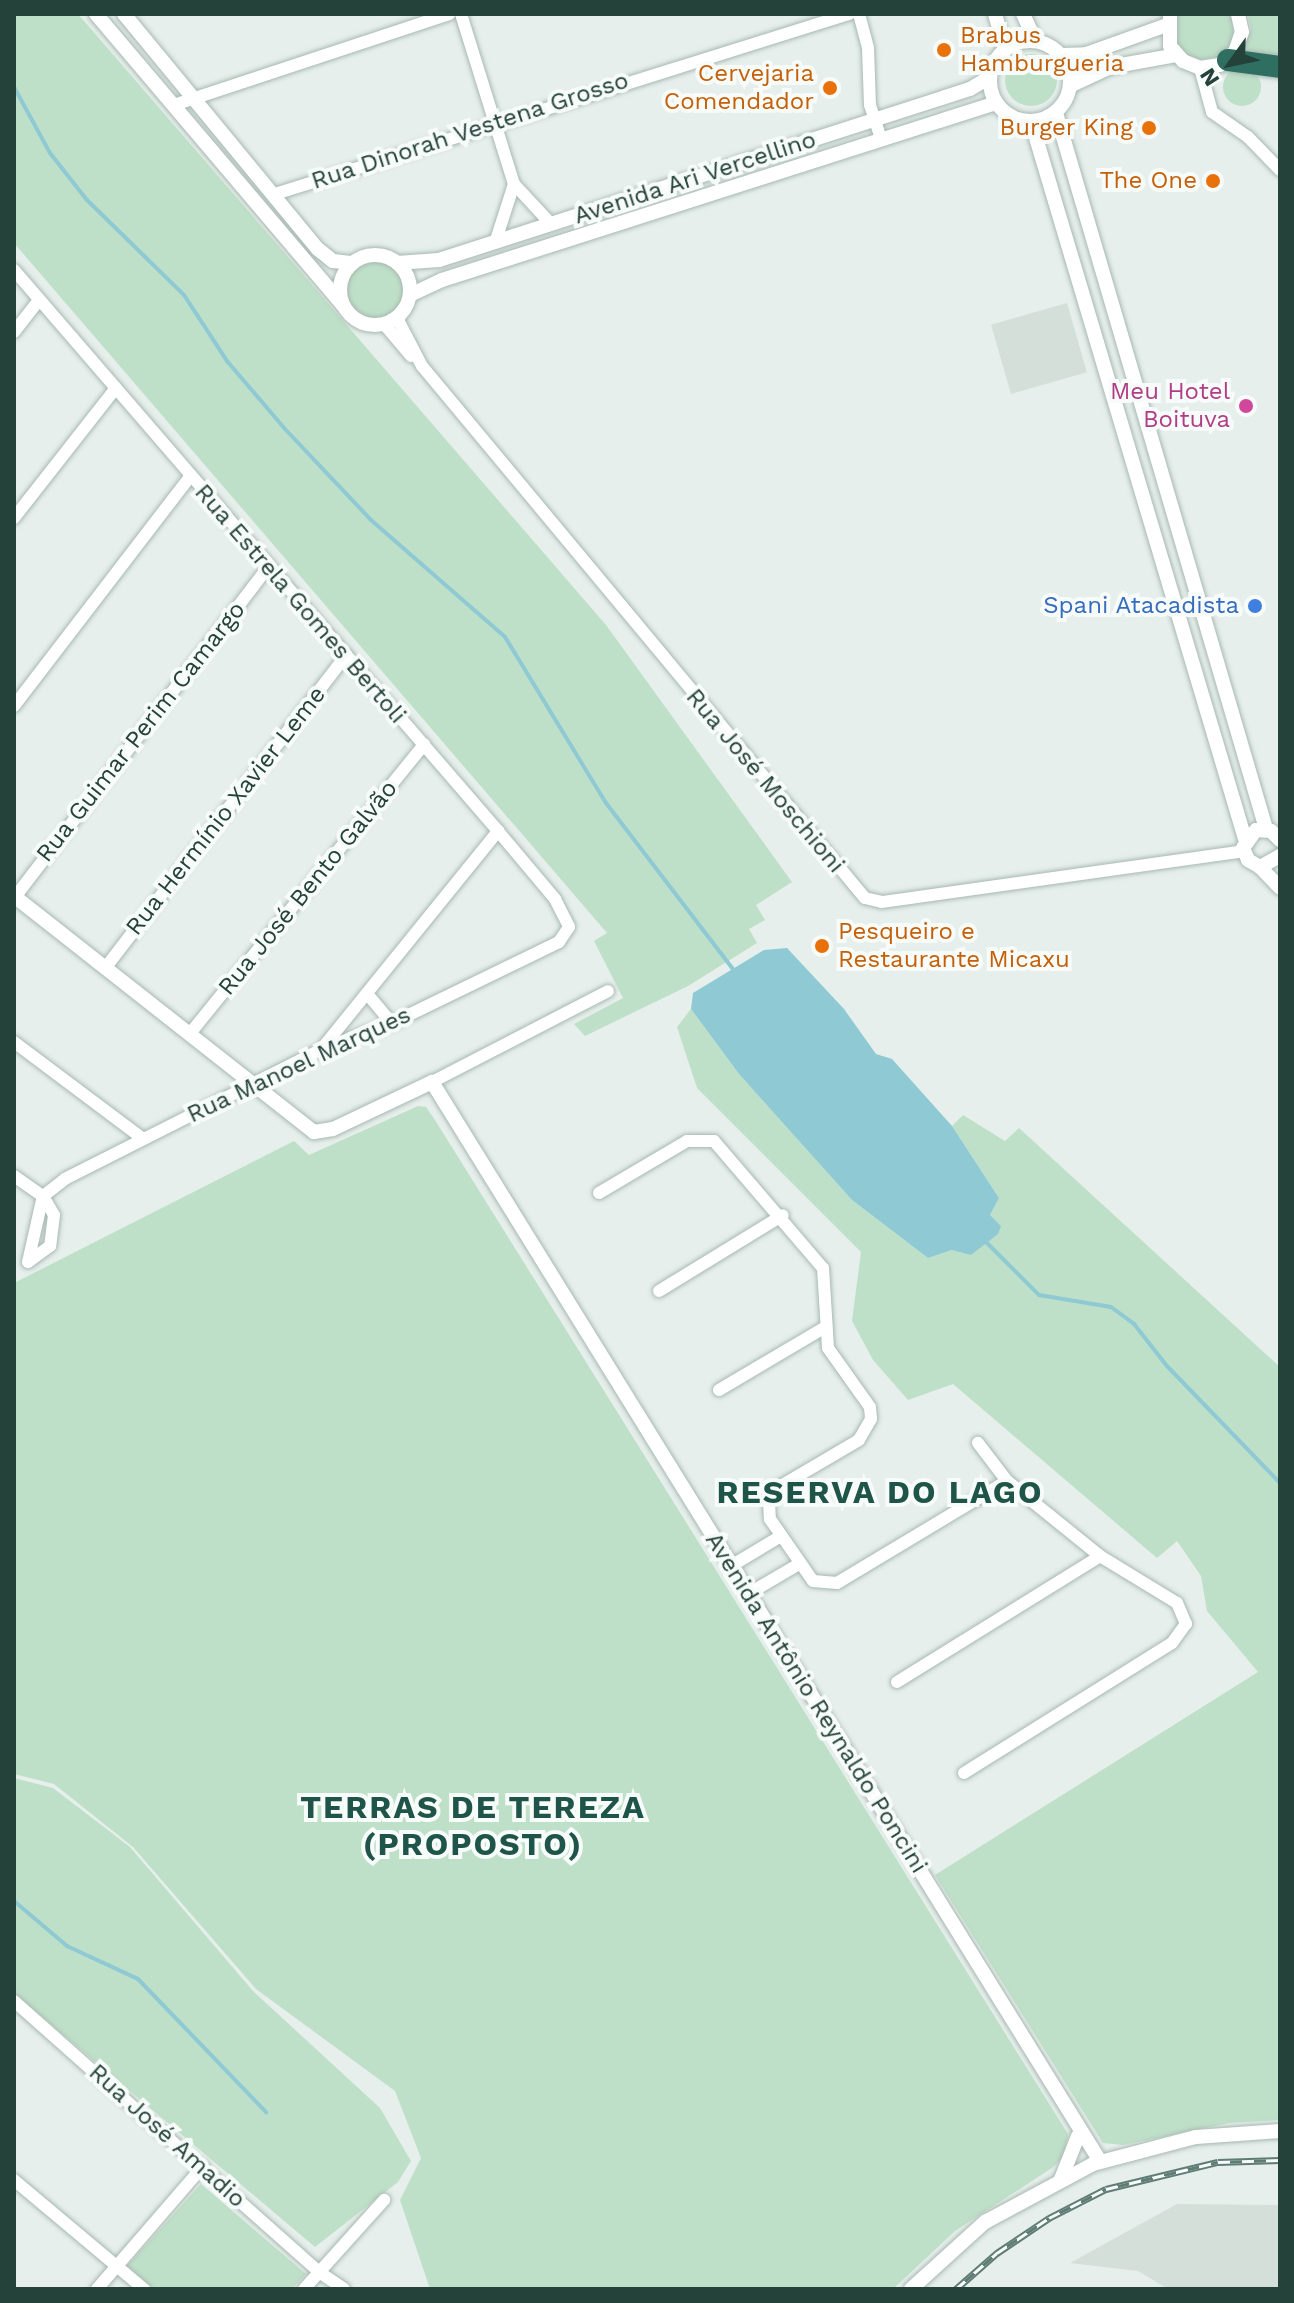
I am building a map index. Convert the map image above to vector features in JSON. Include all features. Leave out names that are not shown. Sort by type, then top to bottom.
[{"type":"highway","points":[[1228,60],[1280,67]]},
{"type":"street","points":[[96,14],[357,320],[391,321],[410,295],[405,272],[397,263],[375,255],[353,263],[327,257],[124,14]]},
{"type":"street","points":[[174,105],[449,14]]},
{"type":"street","points":[[461,14],[492,122],[514,184],[551,224]]},
{"type":"street","name":"Rua Dinorah Vestena Grosso","points":[[275,194],[492,122],[849,14]]},
{"type":"street","points":[[859,14],[868,48],[875,120],[881,139]]},
{"type":"street","points":[[995,14],[1005,49],[990,77],[996,103],[1015,119],[1031,121],[1056,113],[1072,85],[1111,66],[1176,55],[1200,68],[1228,60],[1240,42],[1238,14]]},
{"type":"street","points":[[1023,14],[1035,40],[1063,55],[1086,54],[1168,20],[1176,55]]},
{"type":"street","points":[[1005,49],[1035,40]]},
{"type":"street","points":[[1063,55],[1072,85]]},
{"type":"street","points":[[1200,68],[1212,112],[1248,137],[1280,170]]},
{"type":"street","name":"Avenida Ari Vercellino","points":[[397,263],[439,260],[970,89],[990,77]]},
{"type":"street","name":"Avenida Ari Vercellino","points":[[410,295],[457,275],[996,103]]},
{"type":"street","points":[[1056,113],[1266,829],[1280,840]]},
{"type":"street","points":[[1031,121],[1244,845],[1280,888]]},
{"type":"street","points":[[496,240],[514,184]]},
{"type":"street","points":[[344,306],[342,278],[353,263]]},
{"type":"street","name":"Rua Estrela Gomes Bertoli","points":[[14,270],[189,478],[424,744],[567,916],[569,927],[559,942]]},
{"type":"street","points":[[14,332],[39,300]]},
{"type":"street","name":"Rua José Moschioni","points":[[391,321],[422,366],[865,898],[882,902],[1244,845]]},
{"type":"street","points":[[14,518],[116,388]]},
{"type":"street","points":[[14,706],[189,478]]},
{"type":"street","name":"Rua Guimar Perim Camargo","points":[[14,896],[268,567]]},
{"type":"street","name":"Rua Hermínio Xavier Leme","points":[[106,967],[346,655]]},
{"type":"street","name":"Rua José Bento Galvão","points":[[192,1031],[424,744]]},
{"type":"street","points":[[1244,845],[1266,829]]},
{"type":"street","points":[[322,1049],[369,996],[498,831]]},
{"type":"street","points":[[1260,867],[1279,859]]},
{"type":"street","points":[[14,896],[192,1031],[307,1129],[333,1129],[608,991]]},
{"type":"street","name":"Rua Manoel Marques","points":[[43,1196],[142,1138],[322,1049],[392,1023],[559,942]]},
{"type":"street","points":[[369,996],[392,1023]]},
{"type":"street","points":[[14,1042],[142,1138]]},
{"type":"street","name":"Avenida Antônio Reynaldo Poncini","points":[[432,1082],[1074,2120],[1096,2163]]},
{"type":"street","points":[[599,1193],[701,1137],[728,1152],[783,1215],[823,1268],[824,1328],[828,1348],[870,1407],[871,1419],[859,1440],[779,1487],[769,1502],[770,1519],[799,1564],[821,1584],[837,1583],[1007,1481]]},
{"type":"street","points":[[14,1176],[43,1196],[28,1262],[14,1269]]},
{"type":"street","points":[[659,1291],[783,1215]]},
{"type":"street","points":[[719,1390],[824,1328]]},
{"type":"street","points":[[964,1773],[1172,1643],[1183,1632],[1186,1616],[1177,1603],[1100,1556],[1007,1481],[978,1443]]},
{"type":"street","points":[[731,1566],[781,1536]]},
{"type":"street","points":[[897,1682],[1100,1556]]},
{"type":"street","points":[[748,1594],[799,1564]]},
{"type":"street","name":"Rua José Amadio","points":[[14,2001],[319,2272],[344,2289]]},
{"type":"street","points":[[911,2289],[985,2222],[1096,2163],[1196,2137],[1280,2131]]},
{"type":"street","points":[[1061,2179],[1084,2139],[1122,2154]]},
{"type":"street","points":[[97,2289],[203,2166]]},
{"type":"street","points":[[14,2180],[144,2289]]},
{"type":"street","points":[[304,2289],[384,2200]]},
{"type":"shaded area","points":[[1067,303],[1087,372],[1011,394],[991,325]]},
{"type":"shaded area","points":[[1177,2204],[1280,2205],[1280,2289],[1168,2289],[1138,2271],[1070,2263]]},
{"type":"green space","points":[[14,14],[78,14],[606,625],[792,882],[756,905],[765,920],[749,929],[757,943],[688,986],[585,1036],[574,1024],[623,998],[594,941],[607,933],[14,243]]},
{"type":"green space","points":[[1175,14],[1232,14],[1234,43],[1224,56],[1193,61],[1174,45]]},
{"type":"green space","points":[[1248,14],[1280,14],[1280,60],[1242,50],[1251,30]]},
{"type":"green space","points":[[1031,54],[1049,62],[1057,80],[1049,98],[1031,106],[1013,98],[1005,80],[1013,62]]},
{"type":"green space","points":[[1242,68],[1256,73],[1261,87],[1256,101],[1242,106],[1228,101],[1223,87],[1228,73]]},
{"type":"green space","points":[[375,261],[395,270],[404,290],[395,310],[375,319],[355,310],[346,290],[355,270]]},
{"type":"green space","points":[[691,1009],[739,1074],[852,1200],[928,1258],[952,1250],[990,1215],[999,1198],[952,1126],[963,1115],[1005,1141],[1019,1128],[1280,1367],[1280,2120],[1229,2123],[1123,2145],[1103,2143],[935,1875],[1258,1672],[1207,1611],[1201,1576],[1177,1541],[1157,1558],[953,1384],[908,1400],[873,1360],[852,1321],[861,1252],[697,1088],[677,1027]]},
{"type":"green space","points":[[418,1106],[426,1107],[435,1120],[1068,2134],[1064,2156],[1052,2168],[955,2231],[893,2289],[430,2289],[400,2200],[421,2158],[395,2091],[256,1989],[133,1847],[54,1784],[14,1774],[14,1283],[294,1141],[309,1155]]},
{"type":"green space","points":[[14,1778],[53,1788],[130,1847],[253,1991],[380,2108],[411,2161],[398,2182],[315,2247],[14,1993]]},
{"type":"green space","points":[[201,2184],[306,2274],[292,2289],[154,2289],[127,2266]]},
{"type":"water","points":[[787,948],[844,1009],[876,1054],[892,1059],[952,1126],[999,1198],[990,1215],[1001,1226],[998,1234],[971,1255],[952,1250],[928,1258],[852,1200],[739,1074],[691,1009],[693,993],[764,950]]},
{"type":"waterway","points":[[14,87],[50,153],[87,200],[184,295],[227,361],[285,429],[371,520],[505,637],[606,803],[735,972]]},
{"type":"waterway","points":[[983,1239],[1039,1295],[1111,1307],[1134,1324],[1167,1366],[1280,1483]]},
{"type":"waterway","points":[[14,1901],[67,1946],[138,1979],[266,2112]]},
{"type":"railway","points":[[956,2289],[997,2253],[1049,2218],[1106,2189],[1218,2162],[1280,2160]]},
{"type":"place","name":"Brabus Hamburgueria","points":[[944,50]]},
{"type":"place","name":"Cervejaria Comendador","points":[[830,88]]},
{"type":"place","name":"Burger King","points":[[1149,128]]},
{"type":"place","name":"The One","points":[[1213,181]]},
{"type":"place","name":"Meu Hotel Boituva","points":[[1246,406]]},
{"type":"place","name":"Spani Atacadista","points":[[1255,606]]},
{"type":"place","name":"Pesqueiro e Restaurante Micaxu","points":[[822,946]]},
{"type":"district","name":"RESERVA DO LAGO","points":[[880,1492]]},
{"type":"district","name":"TERRAS DE TEREZA (PROPOSTO)","points":[[473,1826]]}]
